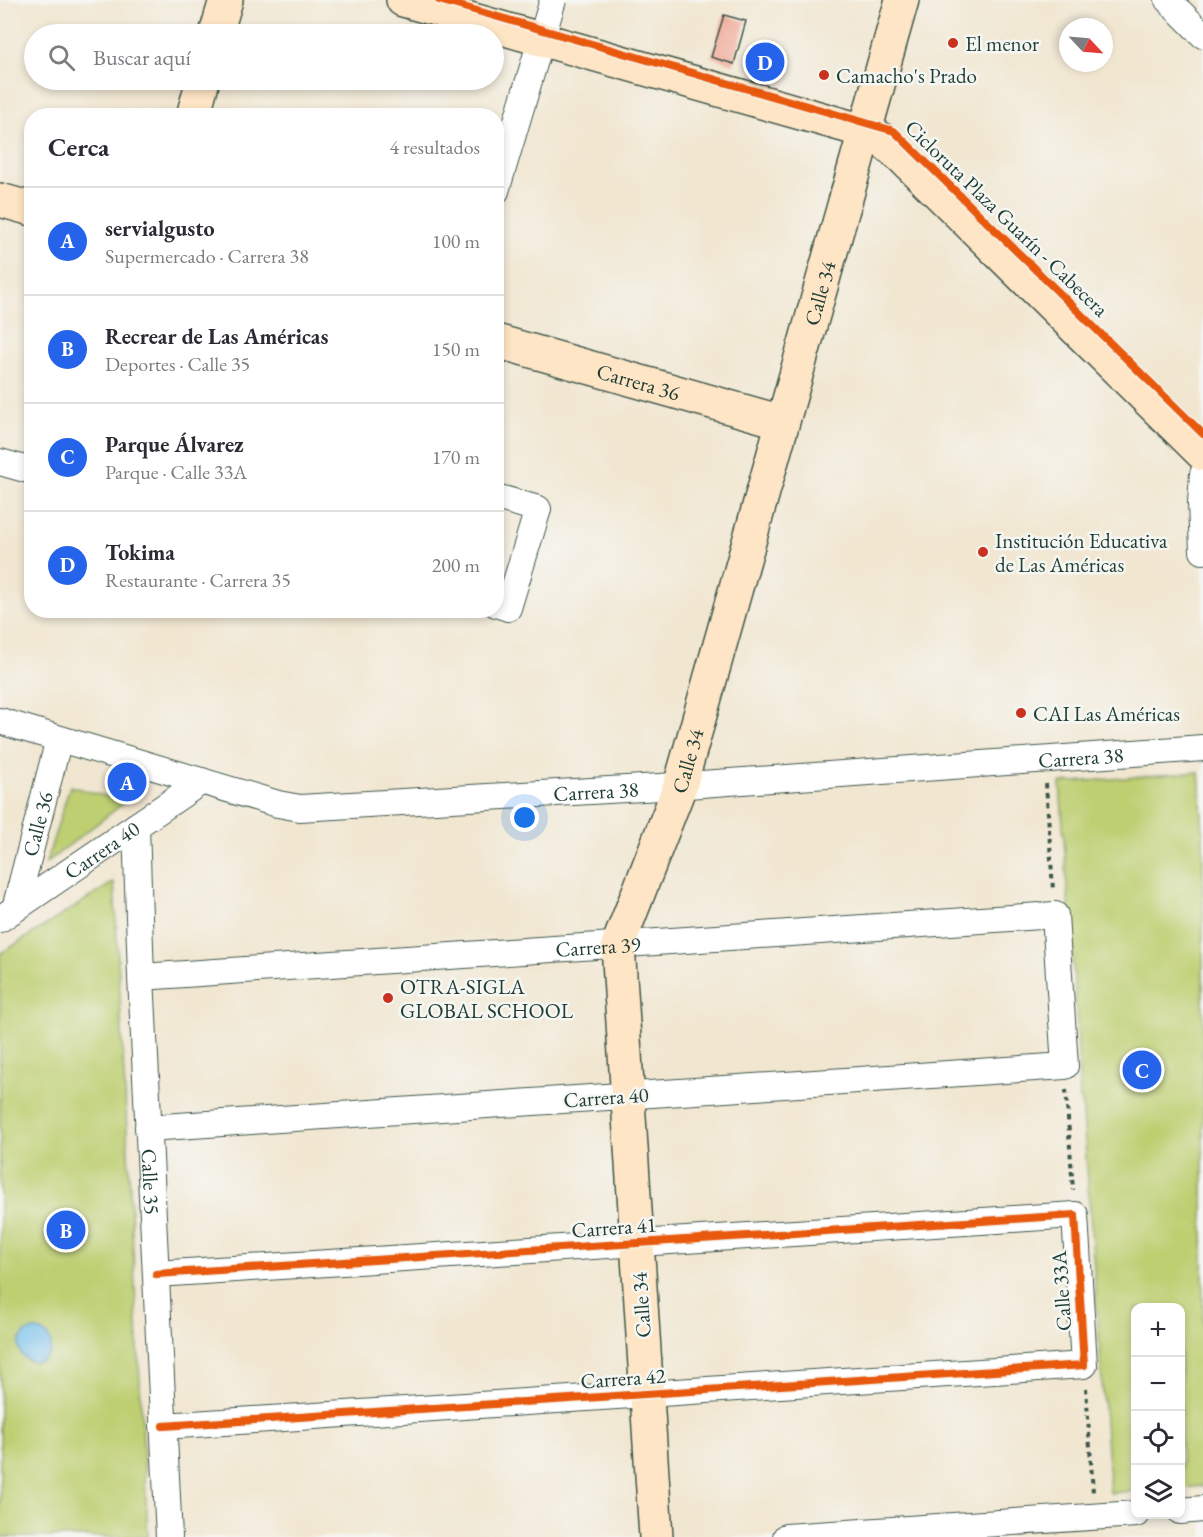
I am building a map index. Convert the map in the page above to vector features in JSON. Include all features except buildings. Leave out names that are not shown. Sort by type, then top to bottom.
[{"type":"street","points":[[219,24],[226,0]]},
{"type":"street","points":[[403,0],[488,24]]},
{"type":"street","points":[[504,164],[553,0]]},
{"type":"street","name":"Calle 34","points":[[656,1537],[618,945],[680,786],[902,0]]},
{"type":"street","points":[[1168,0],[1203,35]]},
{"type":"street","points":[[504,29],[864,131],[878,137],[904,159],[1203,454]]},
{"type":"street","points":[[195,108],[200,90]]},
{"type":"street","points":[[0,200],[24,207]]},
{"type":"street","name":"Carrera 36","points":[[504,343],[782,422]]},
{"type":"street","points":[[0,462],[24,469]]},
{"type":"street","points":[[1203,474],[1201,503],[1203,551]]},
{"type":"street","points":[[504,499],[538,509],[504,601]]},
{"type":"street","name":"Carrera 38","points":[[0,722],[278,804],[300,808],[680,786],[1203,748]]},
{"type":"street","name":"Calle 36","points":[[8,914],[58,739]]},
{"type":"street","name":"Carrera 40","points":[[8,914],[202,782]]},
{"type":"street","name":"Calle 35","points":[[136,826],[141,978],[169,1537]]},
{"type":"street","points":[[1055,915],[1065,1066]]},
{"type":"street","name":"Carrera 39","points":[[141,978],[1055,915]]},
{"type":"street","name":"Carrera 40","points":[[148,1128],[1065,1066]]},
{"type":"street","name":"Carrera 41","points":[[156,1274],[1075,1215]]},
{"type":"street","name":"Calle 33A","points":[[1075,1215],[1084,1365]]},
{"type":"street","name":"Carrera 42","points":[[163,1426],[1084,1365]]},
{"type":"street","points":[[1185,1511],[1203,1509]]},
{"type":"street","points":[[786,1537],[1096,1527],[1131,1516]]},
{"type":"path","points":[[1044,759],[1055,915]]},
{"type":"path","points":[[1065,1066],[1075,1215]]},
{"type":"path","points":[[1084,1365],[1096,1527]]},
{"type":"green space","points":[[1199,772],[1203,833],[1203,1486],[1185,1488],[1185,1303],[1131,1303],[1131,1491],[1110,1493],[1082,1100],[1080,1100],[1060,783]]},
{"type":"green space","points":[[70,786],[125,802],[46,863]]},
{"type":"green space","points":[[114,882],[148,1537],[0,1537],[0,954]]},
{"type":"water","points":[[35,1330],[46,1335],[51,1346],[46,1357],[35,1362],[24,1357],[19,1346],[24,1335]]},
{"type":"cycle path","name":"Cicloruta Plaza Guarín - Cabecera","points":[[439,0],[894,131],[1203,434]]},
{"type":"cycle path","points":[[156,1274],[1075,1215],[1084,1365],[163,1426]]},
{"type":"place","name":"El menor","points":[[953,43]]},
{"type":"place","name":"Tokima","points":[[765,62]]},
{"type":"place","name":"Camacho's Prado","points":[[824,75]]},
{"type":"place","name":"Institución Educativa de Las Américas","points":[[983,552]]},
{"type":"place","name":"CAI Las Américas","points":[[1021,713]]},
{"type":"place","name":"servialgusto","points":[[127,782]]},
{"type":"place","name":"OTRA-SIGLA GLOBAL SCHOOL","points":[[388,998]]},
{"type":"place","name":"Parque Álvarez","points":[[1142,1070]]},
{"type":"place","name":"Recrear de Las Américas","points":[[66,1230]]}]
